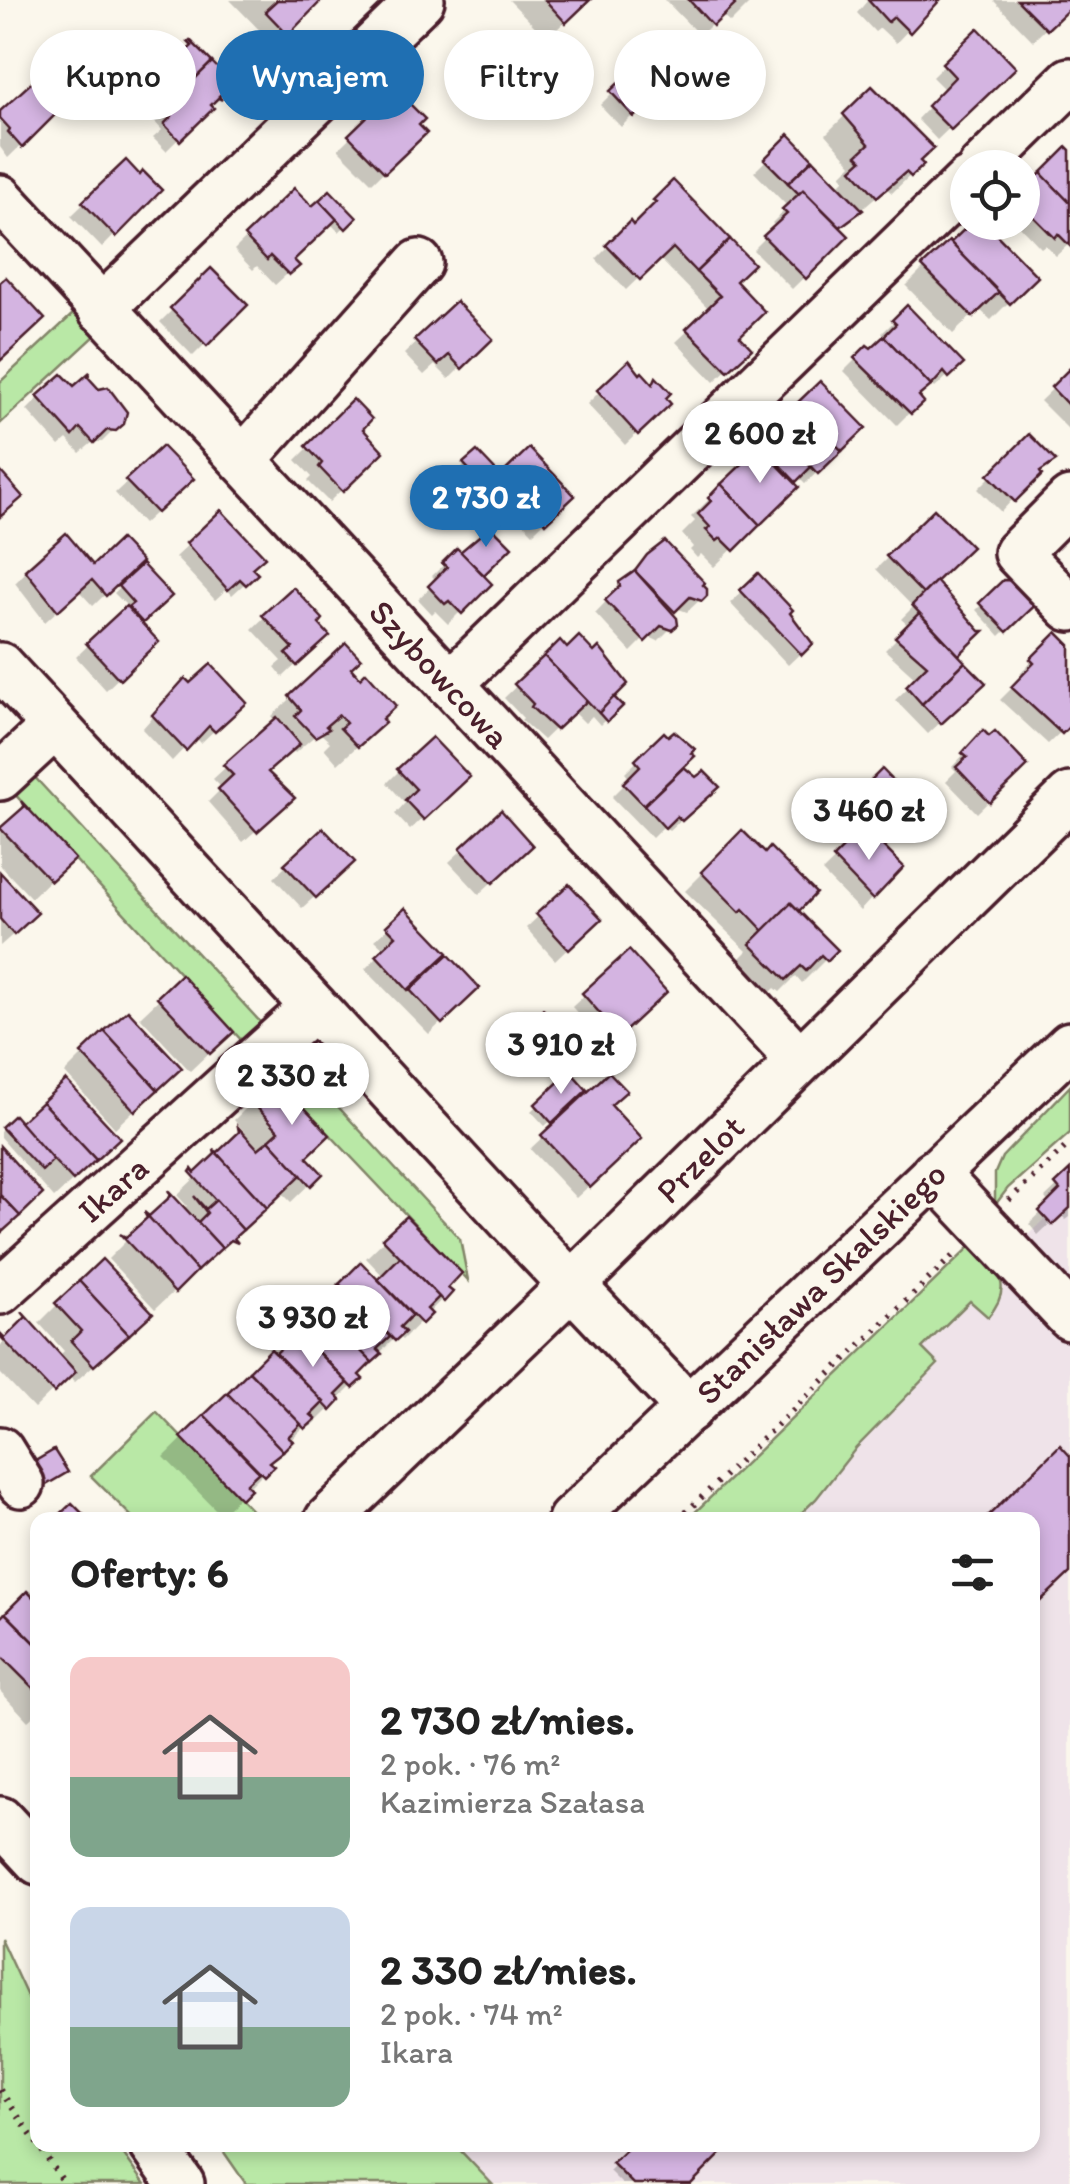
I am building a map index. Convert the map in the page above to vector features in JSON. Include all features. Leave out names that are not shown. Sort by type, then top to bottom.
[{"type":"street","points":[[101,309],[421,0]]},
{"type":"street","points":[[999,150],[1070,81]]},
{"type":"street","name":"Szybowcowa","points":[[0,198],[799,1060]]},
{"type":"street","points":[[450,684],[950,198]]},
{"type":"street","points":[[243,460],[419,263]]},
{"type":"street","points":[[1070,500],[1017,553],[1070,608]]},
{"type":"street","points":[[0,666],[689,1409]]},
{"type":"street","points":[[0,777],[55,726]]},
{"type":"street","name":"Przelot","points":[[336,1512],[1070,796]]},
{"type":"street","name":"Ikara","points":[[0,1291],[314,1007]]},
{"type":"street","name":"Stanisława Skalskiego","points":[[580,1512],[1070,1045]]},
{"type":"street","points":[[934,1174],[982,1227],[1063,1296]]},
{"type":"street","points":[[0,1820],[30,1852]]},
{"type":"street","points":[[158,2152],[182,2184]]},
{"type":"path","points":[[686,1512],[1070,1142]]},
{"type":"path","points":[[0,2090],[30,2133]]},
{"type":"path","points":[[43,2152],[65,2184]]},
{"type":"shaded area","points":[[1070,1194],[1070,2184],[259,2184],[236,2152],[1040,2152],[1040,1512],[743,1512]]},
{"type":"green space","points":[[75,312],[96,335],[0,424],[0,382]]},
{"type":"green space","points":[[30,772],[263,1025],[244,1043],[11,790]]},
{"type":"green space","points":[[284,1048],[460,1239],[468,1280],[265,1066]]},
{"type":"green space","points":[[1070,1086],[1070,1133],[1008,1188],[995,1205],[995,1173],[1002,1157]]},
{"type":"green space","points":[[973,1244],[1000,1278],[1001,1295],[996,1305],[988,1317],[970,1301],[922,1348],[938,1364],[856,1448],[816,1499],[802,1512],[695,1512]]},
{"type":"green space","points":[[156,1412],[253,1512],[127,1512],[91,1476]]},
{"type":"green space","points":[[0,1938],[30,2003],[30,2152],[122,2152],[145,2184],[0,2184]]},
{"type":"green space","points":[[224,2152],[462,2152],[492,2184],[246,2184]]},
{"type":"building","points":[[277,0],[322,0],[293,30],[283,30],[265,11]]},
{"type":"building","points":[[545,0],[590,0],[566,23]]},
{"type":"building","points":[[689,0],[731,0],[735,5],[713,26]]},
{"type":"building","points":[[868,0],[940,0],[910,33],[894,17],[888,22]]},
{"type":"building","points":[[1017,0],[1070,0],[1070,8],[1047,30]]},
{"type":"building","points":[[978,28],[1016,68],[951,130],[927,106],[955,77],[942,63]]},
{"type":"building","points":[[196,46],[212,62],[196,78]]},
{"type":"building","points":[[212,62],[216,66],[216,100],[211,105],[214,108],[180,141],[164,124],[168,120],[196,120],[196,78]]},
{"type":"building","points":[[30,84],[30,120],[50,120],[22,148],[8,132],[0,111]]},
{"type":"building","points":[[872,86],[934,148],[911,177],[906,172],[877,197],[852,169],[862,160],[857,155],[869,144],[843,114]]},
{"type":"building","points":[[363,120],[424,120],[419,125],[427,133],[385,173],[348,135]]},
{"type":"building","points":[[789,134],[813,159],[788,183],[764,159]]},
{"type":"building","points":[[1067,147],[1070,150],[1070,203],[1041,173]]},
{"type":"building","points":[[813,159],[863,210],[840,227],[803,190],[799,194],[788,183]]},
{"type":"building","points":[[126,160],[162,190],[116,237],[82,202]]},
{"type":"building","points":[[1040,174],[1070,203],[1070,246],[1040,223]]},
{"type":"building","points":[[673,180],[730,239],[696,272],[673,248],[640,280],[606,245],[630,221],[633,225]]},
{"type":"building","points":[[294,188],[312,206],[319,200],[337,219],[294,260],[300,266],[289,275],[270,256],[267,260],[244,236]]},
{"type":"building","points":[[330,190],[357,218],[346,229],[319,200]]},
{"type":"building","points":[[803,190],[849,236],[806,279],[763,236],[787,214],[782,209]]},
{"type":"building","points":[[730,239],[754,264],[736,281],[765,312],[740,336],[752,349],[728,371],[686,329],[720,296],[696,272]]},
{"type":"building","points":[[1002,240],[1038,277],[1010,304],[950,243]]},
{"type":"building","points":[[949,241],[999,292],[973,317],[922,266]]},
{"type":"building","points":[[211,268],[248,305],[207,346],[170,308]]},
{"type":"building","points":[[6,277],[45,319],[0,361],[0,282]]},
{"type":"building","points":[[456,301],[493,339],[462,369],[449,355],[438,365],[414,340]]},
{"type":"building","points":[[907,305],[964,364],[949,378],[944,372],[931,386],[884,336],[896,324],[892,320]]},
{"type":"building","points":[[884,336],[931,386],[919,396],[924,402],[911,414],[854,358]]},
{"type":"building","points":[[629,360],[640,374],[653,384],[656,377],[671,393],[666,398],[671,404],[638,435],[597,390]]},
{"type":"building","points":[[1070,368],[1070,407],[1051,387]]},
{"type":"building","points":[[90,372],[88,377],[99,389],[108,387],[127,412],[124,424],[116,431],[107,430],[94,443],[80,428],[73,436],[37,396],[62,374],[74,386]]},
{"type":"building","points":[[820,381],[866,428],[842,451],[796,404]]},
{"type":"building","points":[[353,399],[372,419],[363,429],[384,452],[343,492],[319,467],[322,463],[306,446]]},
{"type":"building","points":[[796,404],[842,451],[818,474],[796,451],[791,456],[780,444],[785,439],[773,426]]},
{"type":"building","points":[[765,429],[791,456],[796,451],[811,467],[796,482],[755,439]]},
{"type":"building","points":[[1029,434],[1056,461],[1040,472],[1042,475],[1015,502],[988,475]]},
{"type":"building","points":[[162,446],[194,479],[157,513],[125,480]]},
{"type":"building","points":[[760,447],[799,487],[760,525],[721,484]]},
{"type":"building","points":[[529,448],[575,496],[546,523],[501,475]]},
{"type":"building","points":[[477,451],[514,490],[501,503],[463,463]]},
{"type":"building","points":[[0,473],[23,497],[0,517]]},
{"type":"building","points":[[721,484],[760,525],[734,551],[706,530],[710,527],[698,514]]},
{"type":"building","points":[[934,509],[972,547],[923,594],[886,556]]},
{"type":"building","points":[[221,510],[265,557],[252,568],[258,574],[246,585],[240,579],[228,590],[186,543]]},
{"type":"building","points":[[491,526],[512,547],[484,575],[460,552]]},
{"type":"building","points":[[66,533],[93,565],[120,539],[142,562],[106,596],[92,580],[58,611],[25,570]]},
{"type":"building","points":[[665,541],[707,589],[702,601],[690,597],[675,612],[635,571]]},
{"type":"building","points":[[457,548],[492,584],[462,614],[449,601],[445,604],[428,586],[447,567],[442,563]]},
{"type":"building","points":[[142,564],[172,596],[143,623],[128,607],[133,603],[118,586]]},
{"type":"building","points":[[635,571],[677,618],[678,625],[672,630],[661,626],[645,642],[605,600],[620,586],[619,582]]},
{"type":"building","points":[[758,573],[793,610],[790,613],[813,644],[802,655],[740,590]]},
{"type":"building","points":[[1003,580],[1028,581],[1044,597],[1007,632],[979,603]]},
{"type":"building","points":[[936,581],[984,631],[959,655],[912,605]]},
{"type":"building","points":[[293,587],[323,619],[319,624],[330,636],[297,666],[286,654],[293,648],[262,615]]},
{"type":"building","points":[[126,606],[159,642],[120,680],[86,643]]},
{"type":"building","points":[[919,613],[965,662],[922,704],[906,686],[927,665],[895,637]]},
{"type":"building","points":[[1057,632],[1070,645],[1070,726],[1062,734],[1011,687],[1034,663],[1030,659]]},
{"type":"building","points":[[579,636],[594,652],[599,647],[628,684],[599,713],[544,656],[560,640],[567,648]]},
{"type":"building","points":[[346,643],[361,659],[351,668],[360,678],[366,672],[396,706],[382,719],[385,723],[358,747],[340,728],[346,723],[339,715],[326,726],[329,729],[315,737],[295,716],[301,710],[289,696]]},
{"type":"building","points":[[544,656],[587,701],[556,730],[514,684]]},
{"type":"building","points":[[965,662],[986,683],[941,724],[922,704]]},
{"type":"building","points":[[211,664],[247,703],[215,732],[209,726],[186,751],[152,715],[185,678],[190,683]]},
{"type":"building","points":[[614,697],[623,706],[607,722],[599,713]]},
{"type":"building","points":[[277,717],[300,744],[268,772],[295,798],[257,832],[218,789],[233,775],[223,765]]},
{"type":"building","points":[[983,730],[989,736],[995,731],[1028,766],[990,803],[956,767],[967,757],[962,753]]},
{"type":"building","points":[[674,731],[695,749],[691,753],[695,756],[644,805],[623,783],[640,766],[635,760],[664,732],[668,736]]},
{"type":"building","points":[[432,737],[470,777],[424,820],[405,800],[416,789],[397,769]]},
{"type":"building","points":[[684,767],[696,777],[704,771],[720,787],[682,821],[677,816],[665,828],[644,805]]},
{"type":"building","points":[[882,769],[923,812],[891,839],[852,799]]},
{"type":"building","points":[[21,801],[75,859],[51,881],[0,828],[24,807]]},
{"type":"building","points":[[501,810],[533,846],[493,883],[460,848]]},
{"type":"building","points":[[864,827],[904,867],[873,900],[833,858]]},
{"type":"building","points":[[323,828],[355,862],[316,898],[284,864]]},
{"type":"building","points":[[742,830],[765,853],[770,847],[816,893],[799,911],[791,903],[764,931],[701,872]]},
{"type":"building","points":[[0,872],[38,913],[14,935],[0,919]]},
{"type":"building","points":[[569,884],[602,919],[569,950],[536,914]]},
{"type":"building","points":[[791,903],[838,950],[827,961],[821,955],[806,971],[801,966],[786,980],[750,944]]},
{"type":"building","points":[[405,908],[448,953],[408,990],[376,955],[396,936],[386,926]]},
{"type":"building","points":[[629,950],[667,992],[620,1036],[582,993]]},
{"type":"building","points":[[448,954],[480,988],[442,1024],[410,990]]},
{"type":"building","points":[[181,974],[234,1032],[210,1054],[157,997]]},
{"type":"building","points":[[543,1009],[565,1032],[550,1046],[542,1036],[515,1060],[503,1046]]},
{"type":"building","points":[[128,1010],[182,1068],[158,1090],[104,1031]]},
{"type":"building","points":[[104,1031],[158,1090],[135,1111],[81,1053]]},
{"type":"building","points":[[570,1071],[587,1090],[552,1123],[535,1104]]},
{"type":"building","points":[[609,1072],[627,1091],[611,1105],[642,1139],[590,1188],[541,1135]]},
{"type":"building","points":[[275,1076],[330,1135],[307,1157],[323,1174],[311,1186],[269,1140],[279,1131],[250,1100]]},
{"type":"building","points":[[66,1080],[120,1138],[96,1160],[42,1102]]},
{"type":"building","points":[[42,1102],[96,1160],[73,1181],[19,1123]]},
{"type":"building","points":[[14,1115],[53,1160],[42,1171],[1,1127]]},
{"type":"building","points":[[238,1127],[258,1149],[269,1140],[301,1175],[267,1208],[214,1150],[218,1152],[239,1132]]},
{"type":"building","points":[[0,1146],[43,1194],[20,1216],[0,1195]]},
{"type":"building","points":[[214,1150],[267,1208],[243,1230],[190,1172],[192,1169],[195,1173],[215,1154]]},
{"type":"building","points":[[1070,1170],[1070,1208],[1052,1225],[1039,1211],[1060,1190],[1055,1184]]},
{"type":"building","points":[[168,1190],[222,1248],[197,1271],[144,1212],[149,1216],[171,1196]]},
{"type":"building","points":[[0,1195],[20,1216],[0,1234]]},
{"type":"building","points":[[194,1196],[206,1209],[216,1200],[243,1230],[234,1238],[238,1243],[231,1240],[222,1248],[198,1222],[207,1213]]},
{"type":"building","points":[[144,1212],[197,1271],[175,1293],[120,1234],[126,1237],[147,1218]]},
{"type":"building","points":[[406,1216],[462,1273],[448,1288],[453,1292],[444,1302],[382,1238]]},
{"type":"building","points":[[400,1257],[439,1297],[427,1309],[432,1314],[422,1324],[378,1279]]},
{"type":"building","points":[[102,1259],[153,1313],[129,1335],[79,1281]]},
{"type":"building","points":[[361,1262],[412,1315],[400,1327],[405,1332],[395,1341],[339,1284]]},
{"type":"building","points":[[79,1281],[129,1335],[94,1366],[71,1341],[81,1331],[55,1303]]},
{"type":"building","points":[[339,1284],[390,1337],[377,1349],[382,1354],[372,1363],[316,1305]]},
{"type":"building","points":[[320,1310],[372,1362],[353,1388],[298,1332]]},
{"type":"building","points":[[22,1312],[76,1372],[54,1393],[0,1336],[5,1338],[26,1317]]},
{"type":"building","points":[[298,1332],[348,1383],[336,1395],[341,1400],[331,1411],[276,1353]]},
{"type":"building","points":[[271,1349],[324,1402],[311,1415],[316,1419],[305,1429],[249,1371]]},
{"type":"building","points":[[249,1371],[301,1424],[288,1437],[293,1441],[283,1451],[227,1393]]},
{"type":"building","points":[[227,1393],[283,1451],[269,1462],[274,1466],[264,1476],[204,1415]]},
{"type":"building","points":[[204,1415],[259,1472],[246,1484],[251,1489],[241,1499],[181,1437]]},
{"type":"building","points":[[1060,1445],[1070,1456],[1070,1573],[1040,1601],[1040,1512],[992,1512]]},
{"type":"building","points":[[54,1450],[68,1472],[46,1485],[32,1463]]},
{"type":"building","points":[[72,1503],[81,1512],[62,1512]]},
{"type":"building","points":[[27,1591],[30,1594],[30,1638],[5,1613]]},
{"type":"building","points":[[5,1613],[30,1638],[30,1685],[0,1655],[0,1618]]},
{"type":"building","points":[[624,2152],[723,2152],[691,2184],[633,2184],[612,2163]]}]
